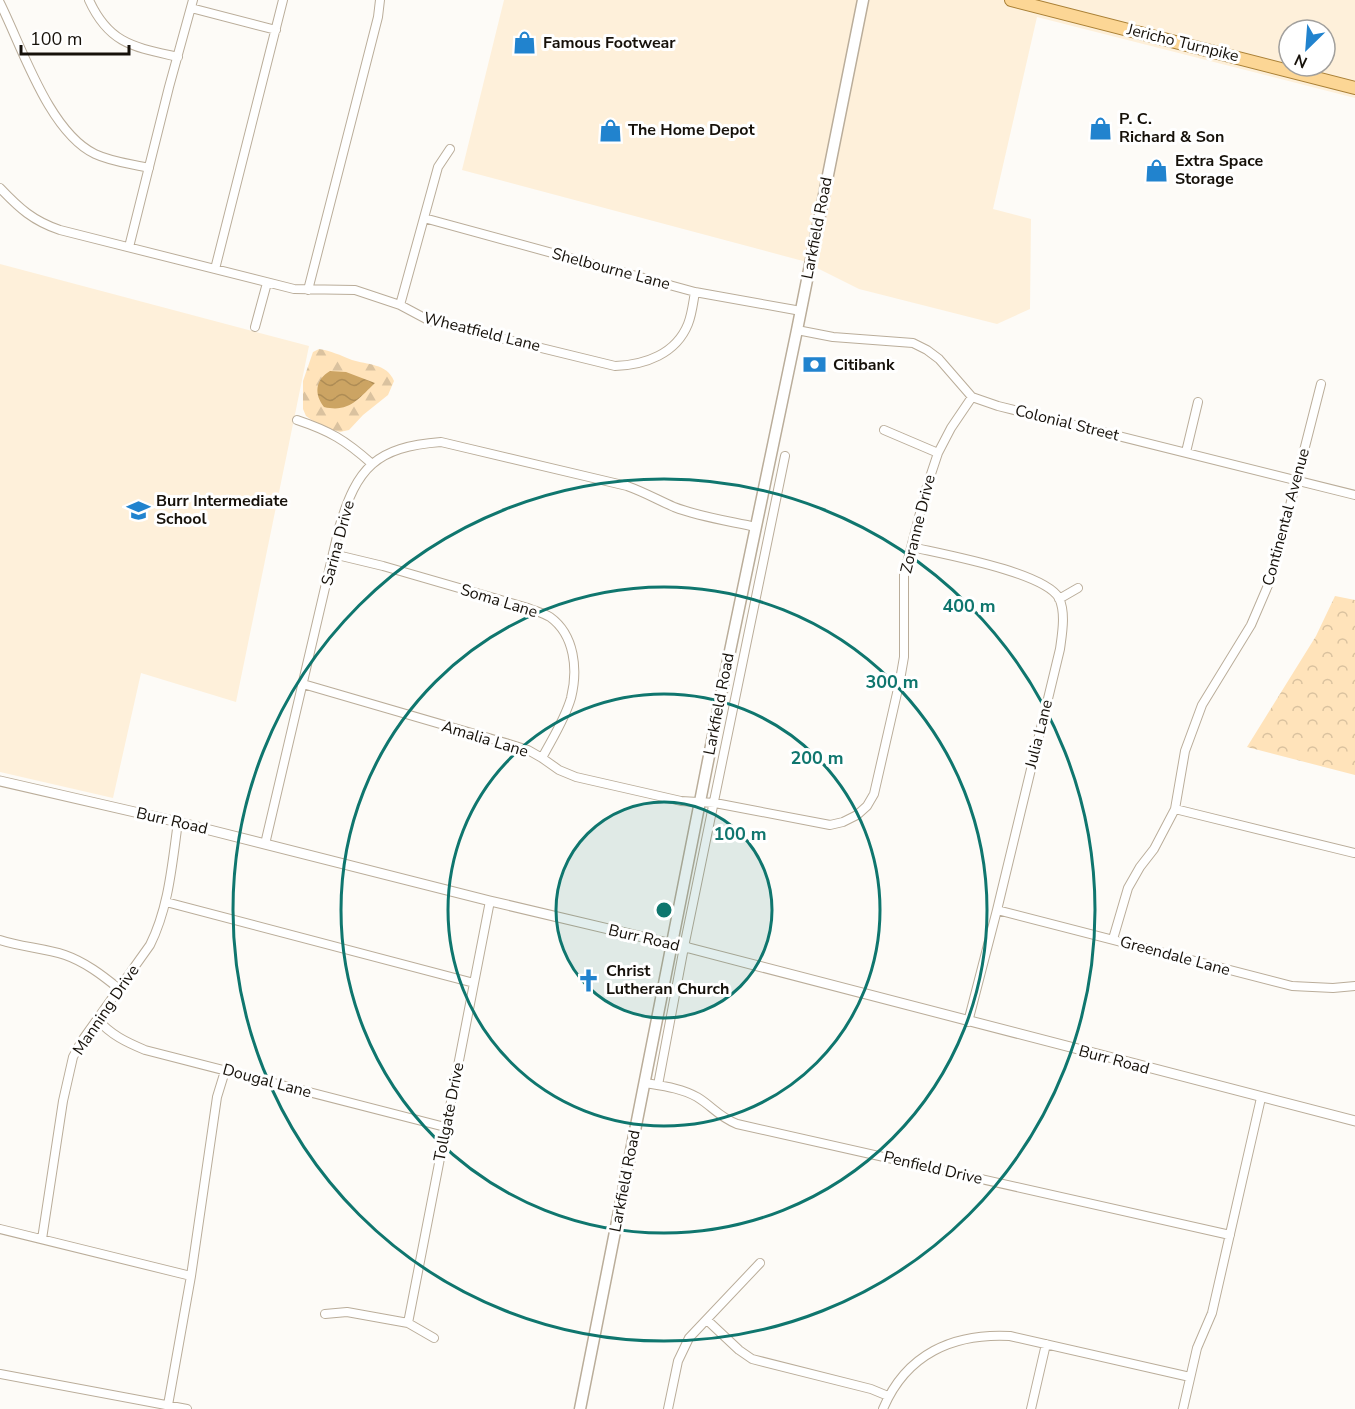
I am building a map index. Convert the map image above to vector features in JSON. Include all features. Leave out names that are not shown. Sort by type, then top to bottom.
[{"type":"main road","name":"Larkfield Road","points":[[580,1409],[700,802],[863,0]]},
{"type":"main road","name":"Jericho Turnpike","points":[[1011,0],[1355,88]]},
{"type":"street","points":[[89,0],[95,14],[106,29],[117,38],[144,49],[177,57]]},
{"type":"street","points":[[215,268],[283,0]]},
{"type":"street","points":[[308,290],[378,17],[380,0]]},
{"type":"street","points":[[0,3],[18,47],[61,126],[77,142],[96,154],[149,168]]},
{"type":"street","points":[[129,247],[192,4],[276,30]]},
{"type":"street","points":[[400,305],[438,167],[450,148]]},
{"type":"street","name":"Wheatfield Lane","points":[[0,188],[19,208],[42,224],[267,283],[308,290],[355,290],[400,305],[430,321],[615,366],[649,361],[662,354],[682,337],[689,323],[694,292]]},
{"type":"street","name":"Shelbourne Lane","points":[[424,218],[694,292],[801,310]]},
{"type":"street","points":[[255,327],[267,283]]},
{"type":"street","name":"Colonial Street","points":[[797,330],[832,337],[913,343],[927,350],[939,360],[972,397],[998,406],[1355,495]]},
{"type":"street","name":"Continental Avenue","points":[[1113,939],[1128,888],[1154,849],[1175,809],[1185,751],[1192,727],[1202,705],[1251,625],[1272,576],[1321,384]]},
{"type":"street","name":"Zoranne Drive","points":[[700,802],[830,825],[857,815],[867,806],[879,778],[904,657],[904,575],[938,453],[972,397]]},
{"type":"street","points":[[1186,452],[1198,402]]},
{"type":"street","points":[[297,420],[331,432],[348,442],[371,463]]},
{"type":"street","points":[[884,430],[938,453]]},
{"type":"street","name":"Sarina Drive","points":[[265,844],[346,502],[371,463],[393,450],[415,444],[441,442],[627,486],[696,514],[756,527]]},
{"type":"street","name":"Larkfield Road","points":[[658,1085],[684,947],[785,456]]},
{"type":"street","points":[[912,547],[1009,571],[1037,581],[1059,598],[1078,588]]},
{"type":"street","name":"Soma Lane","points":[[333,554],[528,608],[549,617],[562,629],[571,644],[574,661],[571,698],[564,717],[542,758]]},
{"type":"street","name":"Julia Lane","points":[[968,1022],[1060,649],[1063,629],[1059,598]]},
{"type":"street","name":"Amalia Lane","points":[[303,684],[509,744],[542,758],[559,770],[576,777],[681,801],[700,802]]},
{"type":"street","name":"Burr Road","points":[[0,781],[178,822],[490,901],[684,947],[1355,1121]]},
{"type":"street","points":[[1175,809],[1354,854]]},
{"type":"street","name":"Manning Drive","points":[[42,1239],[73,1057],[118,988],[150,945],[159,927],[166,902],[178,822]]},
{"type":"street","name":"Tollgate Drive","points":[[408,1323],[490,901]]},
{"type":"street","points":[[166,902],[474,983]]},
{"type":"street","name":"Greendale Lane","points":[[997,910],[1292,986],[1333,988],[1355,986]]},
{"type":"street","points":[[0,940],[65,955],[103,975],[118,988]]},
{"type":"street","name":"Dougal Lane","points":[[97,1019],[106,1030],[145,1050],[445,1126]]},
{"type":"street","points":[[168,1405],[191,1276],[214,1120],[225,1071]]},
{"type":"street","name":"Penfield Drive","points":[[645,1083],[683,1090],[698,1098],[722,1118],[737,1124],[1230,1235]]},
{"type":"street","points":[[1183,1409],[1197,1348],[1212,1312],[1261,1098]]},
{"type":"street","points":[[0,1229],[191,1276]]},
{"type":"street","points":[[668,1409],[682,1349],[760,1263]]},
{"type":"street","points":[[325,1314],[347,1312],[408,1323],[434,1338]]},
{"type":"street","points":[[707,1320],[752,1359],[888,1396]]},
{"type":"street","points":[[883,1409],[888,1396],[902,1377],[926,1356],[966,1337],[1010,1336],[1190,1377]]},
{"type":"street","points":[[1031,1409],[1046,1344]]},
{"type":"street","points":[[0,1374],[187,1409]]},
{"type":"shaded area","points":[[504,0],[1355,0],[1355,98],[1037,17],[993,209],[1031,219],[1030,309],[997,324],[859,289],[803,261],[462,170]]},
{"type":"shaded area","name":"Burr Intermediate School","points":[[0,264],[309,346],[236,702],[141,673],[113,798],[0,772]]},
{"type":"green space","points":[[319,349],[382,368],[391,375],[394,381],[388,395],[363,415],[349,430],[340,432],[317,424],[306,416],[303,409],[303,381],[313,352]]},
{"type":"green space","points":[[1335,596],[1355,600],[1355,775],[1247,747],[1316,636]]},
{"type":"water","points":[[330,371],[346,372],[375,383],[347,406],[324,407],[318,388],[321,379]]},
{"type":"place","name":"Famous Footwear","points":[[525,43]]},
{"type":"place","name":"P. C. Richard & Son","points":[[1101,128]]},
{"type":"place","name":"The Home Depot","points":[[610,130]]},
{"type":"place","name":"Extra Space Storage","points":[[1157,170]]},
{"type":"place","name":"Citibank","points":[[815,365]]},
{"type":"place","name":"Burr Intermediate School","points":[[138,510]]},
{"type":"place","name":"Christ Lutheran Church","points":[[588,980]]}]
